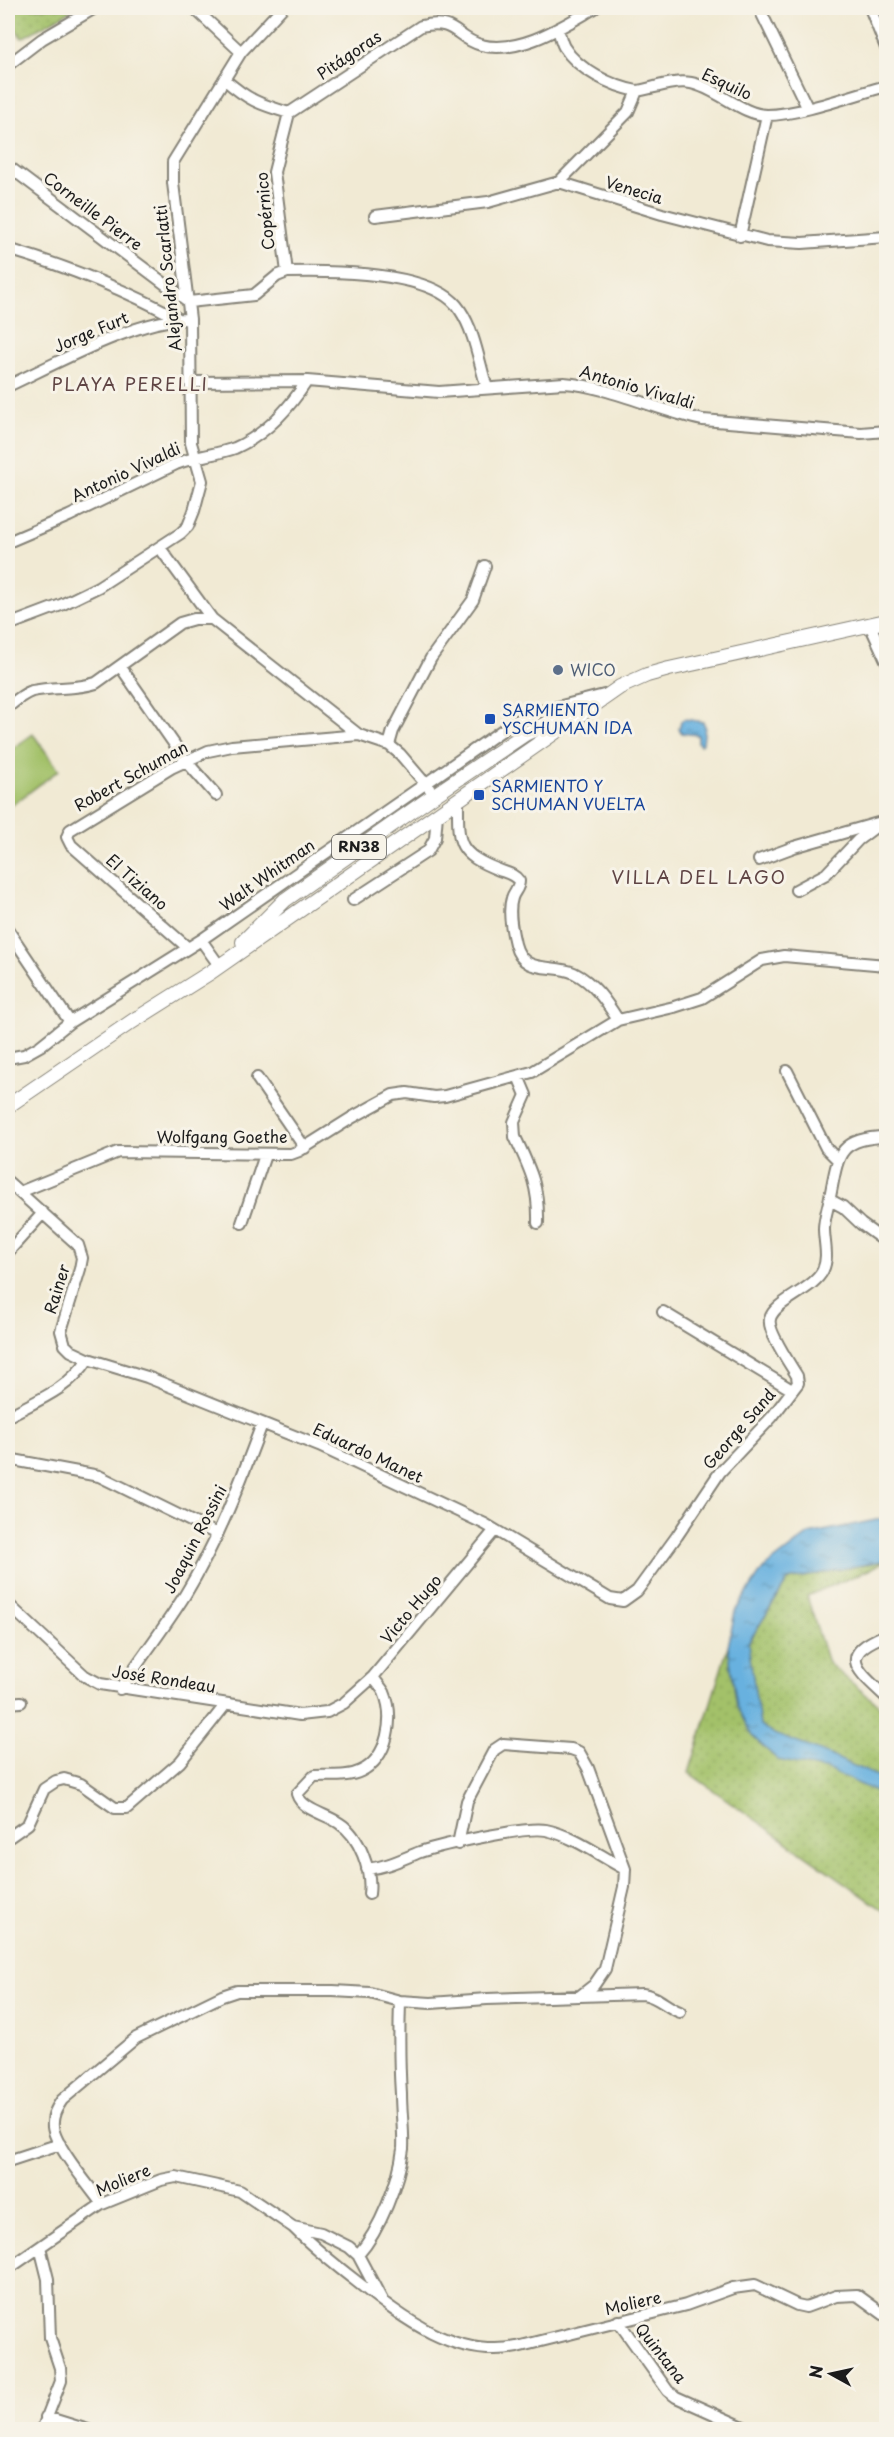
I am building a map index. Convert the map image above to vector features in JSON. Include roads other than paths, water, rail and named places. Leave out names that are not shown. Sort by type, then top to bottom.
[{"type":"main road","name":"RN38","points":[[8,1106],[216,961],[249,936],[285,900],[525,734],[608,695],[632,681],[669,669],[886,621]]},
{"type":"main road","name":"RN38","points":[[130,1023],[184,991],[608,695]]},
{"type":"main road","points":[[433,796],[446,803],[458,801]]},
{"type":"main road","points":[[325,894],[343,874],[429,815],[434,807],[433,796]]},
{"type":"street","points":[[8,65],[42,39],[95,8]]},
{"type":"street","points":[[194,8],[241,52]]},
{"type":"street","name":"Alejandro Scarlatti","points":[[8,625],[61,605],[98,587],[160,548],[188,526],[195,511],[202,481],[191,443],[192,382],[189,302],[173,183],[173,162],[241,52],[282,8]]},
{"type":"street","name":"Pitágoras","points":[[289,113],[422,26],[446,24],[479,44],[491,46],[520,44],[558,29],[594,8]]},
{"type":"street","points":[[759,8],[807,107]]},
{"type":"street","points":[[870,8],[886,48]]},
{"type":"street","points":[[375,216],[488,202],[559,182],[628,112],[637,91],[620,88],[585,68],[563,45],[558,29]]},
{"type":"street","points":[[224,79],[246,98],[260,105],[289,113]]},
{"type":"street","name":"Esquilo","points":[[637,91],[689,83],[703,87],[756,114],[766,115],[807,107],[886,86]]},
{"type":"street","name":"Copérnico","points":[[286,272],[274,172],[289,113]]},
{"type":"street","points":[[740,236],[766,115]]},
{"type":"street","name":"Corneille Pierre","points":[[8,166],[189,302]]},
{"type":"street","name":"Venecia","points":[[559,182],[662,214],[767,242],[802,243],[886,237]]},
{"type":"street","points":[[8,249],[152,304],[177,318]]},
{"type":"street","points":[[189,302],[254,295],[277,276],[286,272],[361,272],[407,282],[434,290],[450,298],[459,308],[467,322],[487,388]]},
{"type":"street","name":"Jorge Furt","points":[[8,386],[101,342],[142,327],[177,318],[190,319]]},
{"type":"street","name":"Antonio Vivaldi","points":[[8,542],[69,516],[194,456],[235,448],[263,430],[296,398],[307,381]]},
{"type":"street","name":"Antonio Vivaldi","points":[[192,382],[307,381],[439,392],[574,383],[703,420],[861,433],[886,431]]},
{"type":"street","points":[[160,548],[212,619],[359,735],[389,745],[425,783],[433,796]]},
{"type":"street","points":[[389,745],[393,730],[431,658],[473,600],[485,566]]},
{"type":"street","points":[[8,707],[22,695],[33,691],[81,688],[96,683],[180,623],[194,619],[212,619]]},
{"type":"street","points":[[870,625],[886,660]]},
{"type":"street","points":[[120,666],[186,761],[216,795]]},
{"type":"street","name":"Walt Whitman","points":[[8,1058],[24,1055],[40,1046],[70,1022],[189,948],[522,718],[608,695]]},
{"type":"street","name":"Robert Schuman","points":[[67,837],[76,824],[186,761],[208,751],[232,746],[359,735]]},
{"type":"street","points":[[458,801],[459,839],[462,847],[483,862],[512,874],[519,881],[518,888],[511,899],[511,908],[515,946],[522,957],[536,967],[575,974],[600,993],[618,1020]]},
{"type":"street","points":[[353,900],[428,851],[435,838],[437,815]]},
{"type":"street","points":[[759,861],[794,847],[882,821]]},
{"type":"street","points":[[796,891],[826,874],[882,821]]},
{"type":"street","name":"El Tiziano","points":[[67,837],[71,845],[189,948]]},
{"type":"street","points":[[8,930],[70,1022]]},
{"type":"street","points":[[201,940],[216,961]]},
{"type":"street","name":"Wolfgang Goethe","points":[[20,1192],[118,1152],[291,1154],[305,1148],[393,1095],[407,1093],[434,1098],[532,1072],[618,1020],[702,998],[769,958],[784,956],[886,965]]},
{"type":"street","points":[[787,1071],[826,1148],[837,1159],[858,1140],[886,1137]]},
{"type":"street","points":[[518,1076],[526,1095],[513,1129],[514,1137],[535,1180],[539,1202],[538,1223]]},
{"type":"street","points":[[257,1078],[305,1148]]},
{"type":"street","points":[[242,1223],[265,1155]]},
{"type":"street","name":"George Sand","points":[[623,1601],[637,1591],[644,1582],[720,1472],[772,1417],[798,1383],[797,1376],[772,1332],[770,1317],[774,1310],[806,1288],[824,1269],[826,1256],[824,1219],[830,1200],[837,1159]]},
{"type":"street","name":"Rainer","points":[[8,1182],[43,1212],[81,1250],[80,1269],[61,1331],[65,1345],[71,1351],[88,1359]]},
{"type":"street","points":[[830,1200],[843,1207],[861,1224],[886,1242]]},
{"type":"street","points":[[8,1252],[43,1212]]},
{"type":"street","points":[[663,1312],[792,1390]]},
{"type":"street","points":[[8,1416],[66,1384],[80,1371],[88,1359]]},
{"type":"street","name":"Eduardo Manet","points":[[88,1359],[147,1377],[319,1446],[495,1530],[609,1599],[623,1601]]},
{"type":"street","name":"Joaquin Rossini","points":[[120,1689],[184,1596],[218,1534],[262,1424]]},
{"type":"street","points":[[8,1459],[99,1476],[218,1534]]},
{"type":"street","name":"Victo Hugo","points":[[344,1703],[373,1677],[495,1530]]},
{"type":"street","name":"José Rondeau","points":[[8,1604],[85,1676],[100,1684],[120,1689],[312,1715],[327,1712],[344,1703]]},
{"type":"street","points":[[886,1635],[862,1646],[856,1656],[856,1664],[860,1673],[886,1697]]},
{"type":"street","points":[[369,1894],[367,1869],[353,1838],[341,1824],[303,1804],[297,1794],[314,1776],[347,1775],[360,1772],[373,1763],[388,1734],[388,1714],[383,1690],[373,1677]]},
{"type":"street","points":[[8,1703],[21,1702]]},
{"type":"street","points":[[10,1837],[28,1824],[44,1789],[56,1780],[64,1779],[81,1784],[114,1808],[127,1808],[180,1762],[226,1704]]},
{"type":"street","points":[[458,1844],[467,1801],[494,1750],[499,1746],[503,1744],[571,1749],[579,1752],[588,1768],[625,1869],[624,1887],[605,1969],[594,1985],[579,1996]]},
{"type":"street","points":[[367,1869],[391,1864],[420,1852],[523,1830],[541,1829],[565,1837],[625,1869]]},
{"type":"street","points":[[102,2204],[60,2144],[53,2130],[55,2110],[62,2100],[136,2038],[222,1996],[247,1990],[333,1991],[431,2003],[651,1995],[680,2012]]},
{"type":"street","points":[[358,2255],[371,2237],[400,2167],[403,2147],[399,2055],[400,2001]]},
{"type":"street","points":[[8,2161],[60,2144]]},
{"type":"street","name":"Moliere","points":[[8,2269],[102,2204],[161,2180],[176,2177],[240,2191],[293,2227],[310,2244],[383,2302],[426,2330],[469,2348],[498,2351],[517,2348],[686,2305],[733,2288],[755,2285],[806,2307],[836,2296],[857,2295],[886,2316]]},
{"type":"street","name":"Moliere","points":[[293,2227],[321,2233],[349,2247],[358,2255],[383,2302]]},
{"type":"street","points":[[40,2247],[48,2279],[50,2337],[61,2380],[42,2430]]},
{"type":"street","name":"Quintana","points":[[618,2321],[668,2391],[676,2397],[750,2430]]},
{"type":"street","points":[[46,2417],[88,2430]]},
{"type":"water","points":[[684,719],[703,722],[705,726],[703,743],[700,745],[698,743],[698,735],[682,733],[679,729]]},
{"type":"water","points":[[886,1518],[886,1560],[788,1580],[748,1643],[760,1725],[774,1734],[886,1780],[886,1796],[828,1770],[778,1760],[752,1736],[737,1707],[728,1647],[735,1611],[763,1569],[809,1534]]},
{"type":"place","name":"WICO","points":[[558,670]]},
{"type":"place","name":"SARMIENTO YSCHUMAN IDA","points":[[490,719]]},
{"type":"place","name":"SARMIENTO Y SCHUMAN VUELTA","points":[[479,795]]},
{"type":"district","name":"PLAYA PERELLI","points":[[130,385]]},
{"type":"district","name":"VILLA DEL LAGO","points":[[699,878]]}]
